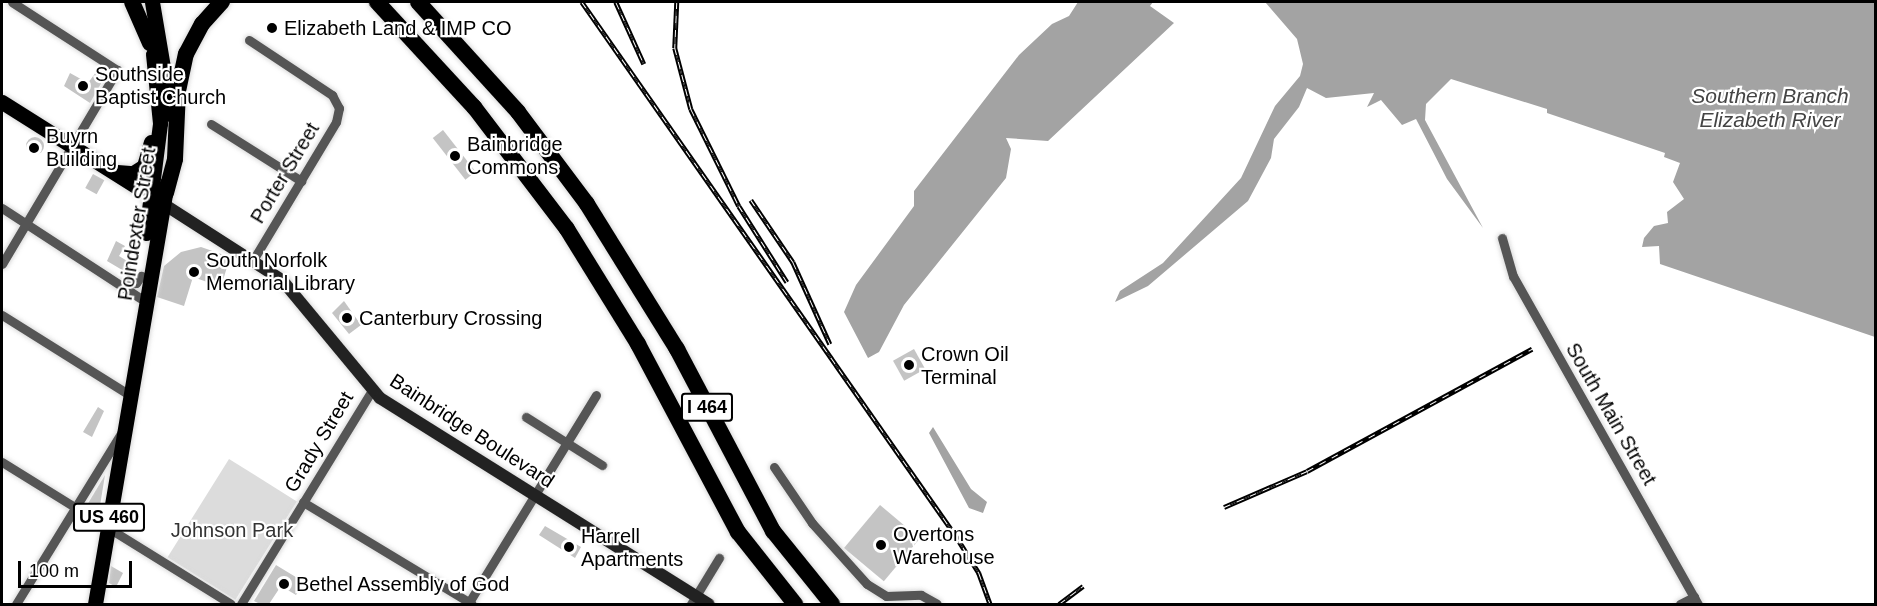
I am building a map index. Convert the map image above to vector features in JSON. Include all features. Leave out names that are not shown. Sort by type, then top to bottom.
[{"type":"highway","points":[[132,2],[150,44]]},
{"type":"highway","points":[[160,197],[175,159],[179,84],[186,54],[222,2]]},
{"type":"highway","points":[[362,2],[430,57]]},
{"type":"highway","name":"I 464","points":[[377,2],[430,57],[494,132],[567,228],[638,344],[738,532],[795,604]]},
{"type":"highway","name":"I 464","points":[[418,2],[518,112],[587,204],[652,304],[773,531],[832,604]]},
{"type":"highway","points":[[433,2],[518,112]]},
{"type":"main road","name":"Poindexter Street","points":[[137,346],[141,276],[160,197],[160,123],[150,44],[141,2]]},
{"type":"main road","name":"Poindexter Street","points":[[94,604],[160,197],[171,105],[152,2]]},
{"type":"main road","points":[[116,172],[138,171],[150,154],[150,44]]},
{"type":"main road","name":"Bainbridge Boulevard","points":[[2,102],[160,197]]},
{"type":"street","points":[[2,264],[117,70],[12,2]]},
{"type":"street","name":"Porter Street","points":[[249,40],[322,87],[338,105],[336,122],[253,260]]},
{"type":"street","points":[[211,124],[301,181]]},
{"type":"street","name":"Bainbridge Boulevard","points":[[160,197],[253,260],[297,295],[372,390],[410,420],[693,600],[709,604]]},
{"type":"street","points":[[2,208],[124,284],[140,298]]},
{"type":"street","name":"South Main Street","points":[[1502,238],[1513,276],[1696,601]]},
{"type":"street","points":[[124,284],[136,283],[141,276]]},
{"type":"street","points":[[2,315],[128,394]]},
{"type":"street","name":"Grady Street","points":[[241,604],[372,390]]},
{"type":"street","points":[[303,502],[470,604],[596,395]]},
{"type":"street","points":[[526,417],[603,465]]},
{"type":"street","points":[[16,604],[77,509],[123,429]]},
{"type":"street","points":[[2,462],[231,604]]},
{"type":"street","points":[[774,467],[812,523],[867,584],[886,596],[921,595],[937,604]]},
{"type":"street","points":[[693,600],[719,558]]},
{"type":"street","points":[[1680,604],[1696,601]]},
{"type":"green space","name":"Johnson Park","points":[[229,459],[297,501],[235,600],[168,557]]},
{"type":"water","points":[[1078,2],[1153,2],[1150,6],[1174,23],[1048,141],[1006,138],[1011,149],[1006,178],[904,305],[879,352],[868,358],[844,312],[856,285],[914,206],[914,191],[1019,55],[1052,24],[1069,16]]},
{"type":"water","name":"Southern Branch Elizabeth River","points":[[1265,2],[1875,2],[1875,337],[1660,264],[1659,246],[1642,247],[1644,238],[1654,226],[1668,223],[1667,212],[1684,199],[1673,182],[1680,163],[1664,157],[1665,153],[1547,113],[1547,109],[1451,79],[1426,104],[1425,120],[1483,228],[1447,179],[1416,119],[1402,125],[1381,100],[1367,107],[1374,93],[1326,98],[1307,88],[1299,107],[1274,139],[1271,158],[1248,201],[1148,286],[1115,302],[1120,291],[1163,263],[1241,178],[1275,106],[1300,76],[1303,64],[1297,39]]},
{"type":"water","points":[[933,427],[971,489],[987,502],[983,513],[969,508],[929,433]]},
{"type":"building","name":"Southside Baptist Church","points":[[99,68],[107,73],[90,103],[64,86],[70,73],[88,83]]},
{"type":"building","name":"Bainbridge Commons","points":[[443,130],[476,172],[465,180],[433,138]]},
{"type":"building","name":"Buyrn Building","points":[[35,137],[41,140],[44,146],[41,152],[35,155],[29,152],[26,146],[29,140]]},
{"type":"building","points":[[93,174],[104,180],[97,194],[85,188]]},
{"type":"building","points":[[116,241],[125,246],[119,256],[132,264],[129,274],[107,261]]},
{"type":"building","name":"South Norfolk Memorial Library","points":[[201,247],[230,257],[221,287],[193,277],[184,306],[157,297],[164,266],[181,252]]},
{"type":"building","name":"Canterbury Crossing","points":[[344,301],[361,325],[349,334],[332,313]]},
{"type":"building","name":"Crown Oil Terminal","points":[[914,349],[925,369],[904,381],[893,361]]},
{"type":"building","points":[[98,407],[104,411],[92,437],[83,432]]},
{"type":"building","points":[[105,475],[99,512],[87,505]]},
{"type":"building","name":"Overtons Warehouse","points":[[880,505],[920,538],[884,581],[844,548]]},
{"type":"building","points":[[545,526],[581,547],[575,558],[539,535]]},
{"type":"building","name":"Bethel Assembly of God","points":[[276,565],[304,582],[296,595],[281,586],[269,604],[254,601]]},
{"type":"building","points":[[111,566],[123,573],[116,587],[109,583]]},
{"type":"railway","points":[[582,2],[956,536],[979,573],[990,604]]},
{"type":"railway","points":[[616,2],[644,64]]},
{"type":"railway","points":[[677,2],[675,48],[691,109],[739,206],[787,282]]},
{"type":"railway","points":[[751,200],[793,262],[830,344]]},
{"type":"railway","points":[[1224,507],[1307,471],[1532,349]]},
{"type":"railway","points":[[1059,604],[1083,586]]},
{"type":"place","name":"Elizabeth Land & IMP CO","points":[[272,28]]},
{"type":"place","name":"Southside Baptist Church","points":[[83,86]]},
{"type":"place","name":"Buyrn Building","points":[[34,148]]},
{"type":"place","name":"Bainbridge Commons","points":[[455,156]]},
{"type":"place","name":"South Norfolk Memorial Library","points":[[194,272]]},
{"type":"place","name":"Canterbury Crossing","points":[[347,318]]},
{"type":"place","name":"Crown Oil Terminal","points":[[909,365]]},
{"type":"place","name":"Overtons Warehouse","points":[[881,545]]},
{"type":"place","name":"Harrell Apartments","points":[[569,547]]},
{"type":"place","name":"Bethel Assembly of God","points":[[284,584]]}]
